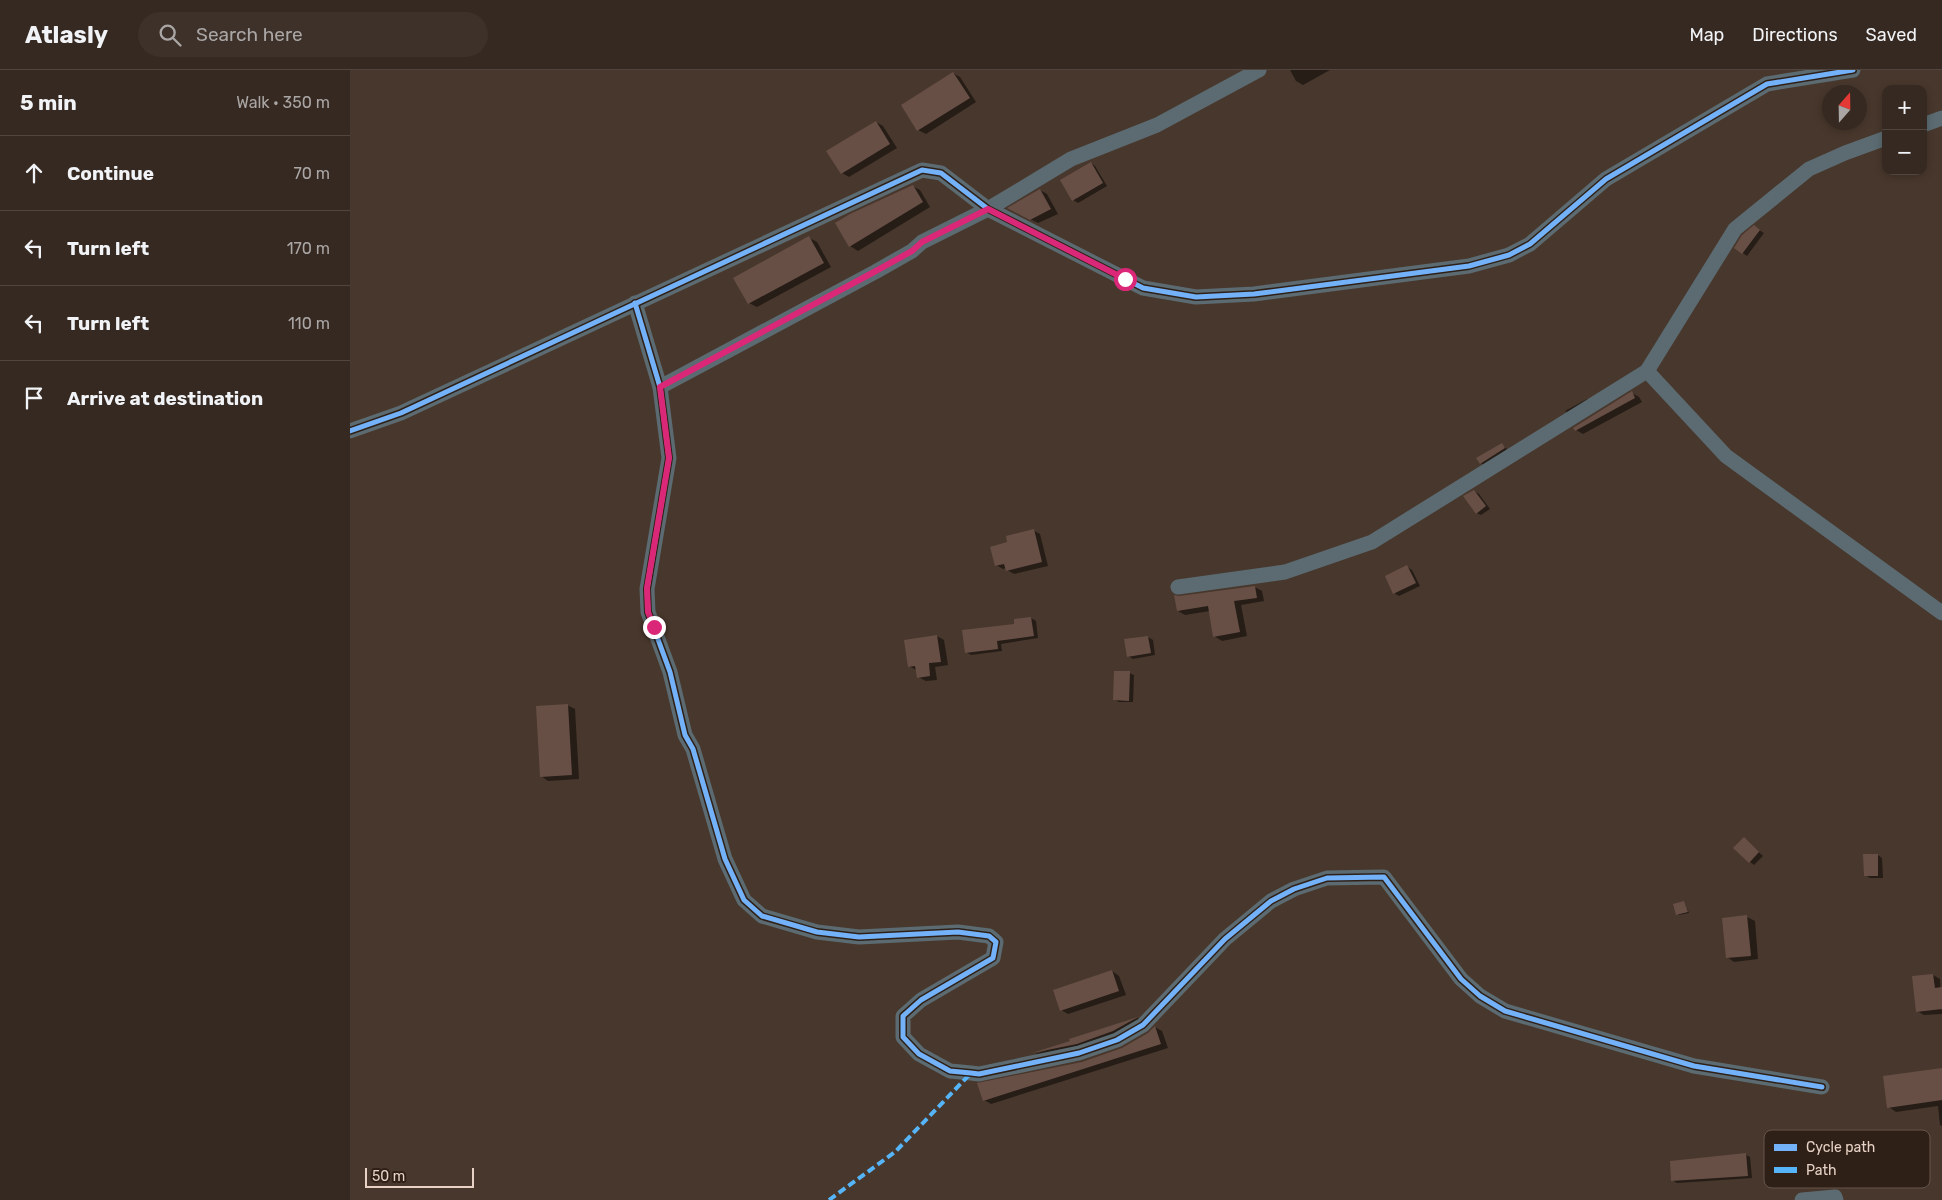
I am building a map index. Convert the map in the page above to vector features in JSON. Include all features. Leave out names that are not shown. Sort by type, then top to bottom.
[{"type":"street","points":[[660,387],[882,268],[912,251],[922,242],[988,209],[1071,159],[1157,125],[1259,70]]},
{"type":"street","points":[[350,431],[401,413],[922,170],[941,173],[988,209],[1143,288],[1196,297],[1254,294],[1470,266],[1509,255],[1530,244],[1606,179],[1767,84],[1853,70]]},
{"type":"street","points":[[1927,124],[1942,118]]},
{"type":"street","points":[[1178,587],[1285,572],[1372,542],[1648,371],[1735,229],[1809,169],[1882,139]]},
{"type":"street","points":[[635,303],[660,387],[669,458],[647,588],[648,612],[670,672],[685,735],[693,749],[725,859],[744,900],[762,916],[817,932],[859,937],[958,932],[989,936],[996,942],[994,958],[921,1000],[903,1016],[903,1037],[919,1054],[950,1070],[980,1074],[1079,1053],[1117,1040],[1143,1025],[1226,939],[1271,901],[1294,889],[1327,878],[1384,877],[1461,979],[1480,996],[1505,1010],[1694,1066],[1822,1087]]},
{"type":"street","points":[[1648,371],[1726,456],[1942,613]]},
{"type":"street","points":[[1802,1200],[1834,1197],[1836,1200]]},
{"type":"building","points":[[953,72],[970,98],[917,131],[901,105]]},
{"type":"building","points":[[876,121],[890,144],[841,174],[826,151]]},
{"type":"building","points":[[1091,162],[1103,183],[1072,201],[1060,180]]},
{"type":"building","points":[[913,185],[923,202],[849,247],[835,223],[850,214]]},
{"type":"building","points":[[1040,189],[1051,209],[1030,220],[1007,208]]},
{"type":"building","points":[[1754,225],[1760,230],[1742,254],[1734,248],[1742,235]]},
{"type":"building","points":[[809,236],[824,263],[748,304],[733,278]]},
{"type":"building","points":[[1632,391],[1635,398],[1575,431],[1573,428]]},
{"type":"building","points":[[1502,443],[1505,448],[1480,464],[1476,458]]},
{"type":"building","points":[[1474,490],[1486,506],[1476,514],[1463,496]]},
{"type":"building","points":[[1034,529],[1042,562],[1006,571],[1004,564],[995,566],[990,547],[1007,542],[1006,536]]},
{"type":"building","points":[[1407,565],[1416,583],[1393,594],[1385,576]]},
{"type":"building","points":[[1255,586],[1257,598],[1234,601],[1240,632],[1213,637],[1208,606],[1177,611],[1174,595],[1179,596]]},
{"type":"building","points":[[1031,617],[1034,636],[997,641],[998,649],[965,653],[962,630],[1014,624],[1014,619]]},
{"type":"building","points":[[937,635],[941,662],[929,663],[930,676],[917,678],[915,666],[908,667],[904,640]]},
{"type":"building","points":[[1148,636],[1151,653],[1127,657],[1124,639]]},
{"type":"building","points":[[1114,671],[1130,671],[1129,701],[1113,700]]},
{"type":"building","points":[[568,704],[572,775],[540,777],[536,706]]},
{"type":"building","points":[[1744,837],[1759,852],[1749,863],[1733,848]]},
{"type":"building","points":[[1863,854],[1878,854],[1878,876],[1864,876]]},
{"type":"building","points":[[1684,901],[1688,912],[1676,915],[1673,904]]},
{"type":"building","points":[[1747,915],[1751,956],[1726,958],[1722,918]]},
{"type":"building","points":[[1112,970],[1119,991],[1060,1011],[1053,990]]},
{"type":"building","points":[[1933,974],[1935,988],[1942,987],[1942,1009],[1916,1012],[1912,976]]},
{"type":"building","points":[[1138,1017],[1113,1031],[1077,1044],[1032,1053],[1070,1041],[1069,1039]]},
{"type":"building","points":[[1155,1026],[1161,1044],[983,1101],[977,1083],[1082,1062],[1122,1048],[1148,1033]]},
{"type":"building","points":[[1942,1068],[1942,1100],[1887,1108],[1883,1076]]},
{"type":"building","points":[[1746,1153],[1748,1176],[1671,1181],[1670,1161]]},
{"type":"marked path","points":[[829,1200],[895,1152],[971,1073]]},
{"type":"cycle path","points":[[350,431],[401,413],[922,170],[941,173],[988,209],[1143,288],[1196,297],[1254,294],[1469,266],[1509,255],[1530,244],[1606,179],[1767,84],[1853,70]]},
{"type":"cycle path","points":[[635,303],[660,387],[669,458],[647,589],[648,612],[670,672],[685,735],[693,749],[725,859],[744,900],[762,916],[817,932],[859,937],[958,932],[989,936],[996,942],[993,958],[921,1000],[903,1016],[903,1037],[919,1054],[950,1071],[979,1074],[1079,1053],[1117,1040],[1143,1025],[1225,939],[1271,901],[1294,889],[1327,878],[1384,877],[1461,979],[1480,996],[1505,1011],[1694,1066],[1822,1087]]},
{"type":"route","points":[[654,627],[648,612],[647,588],[669,458],[660,387],[912,251],[922,242],[988,209],[1125,279]]}]
